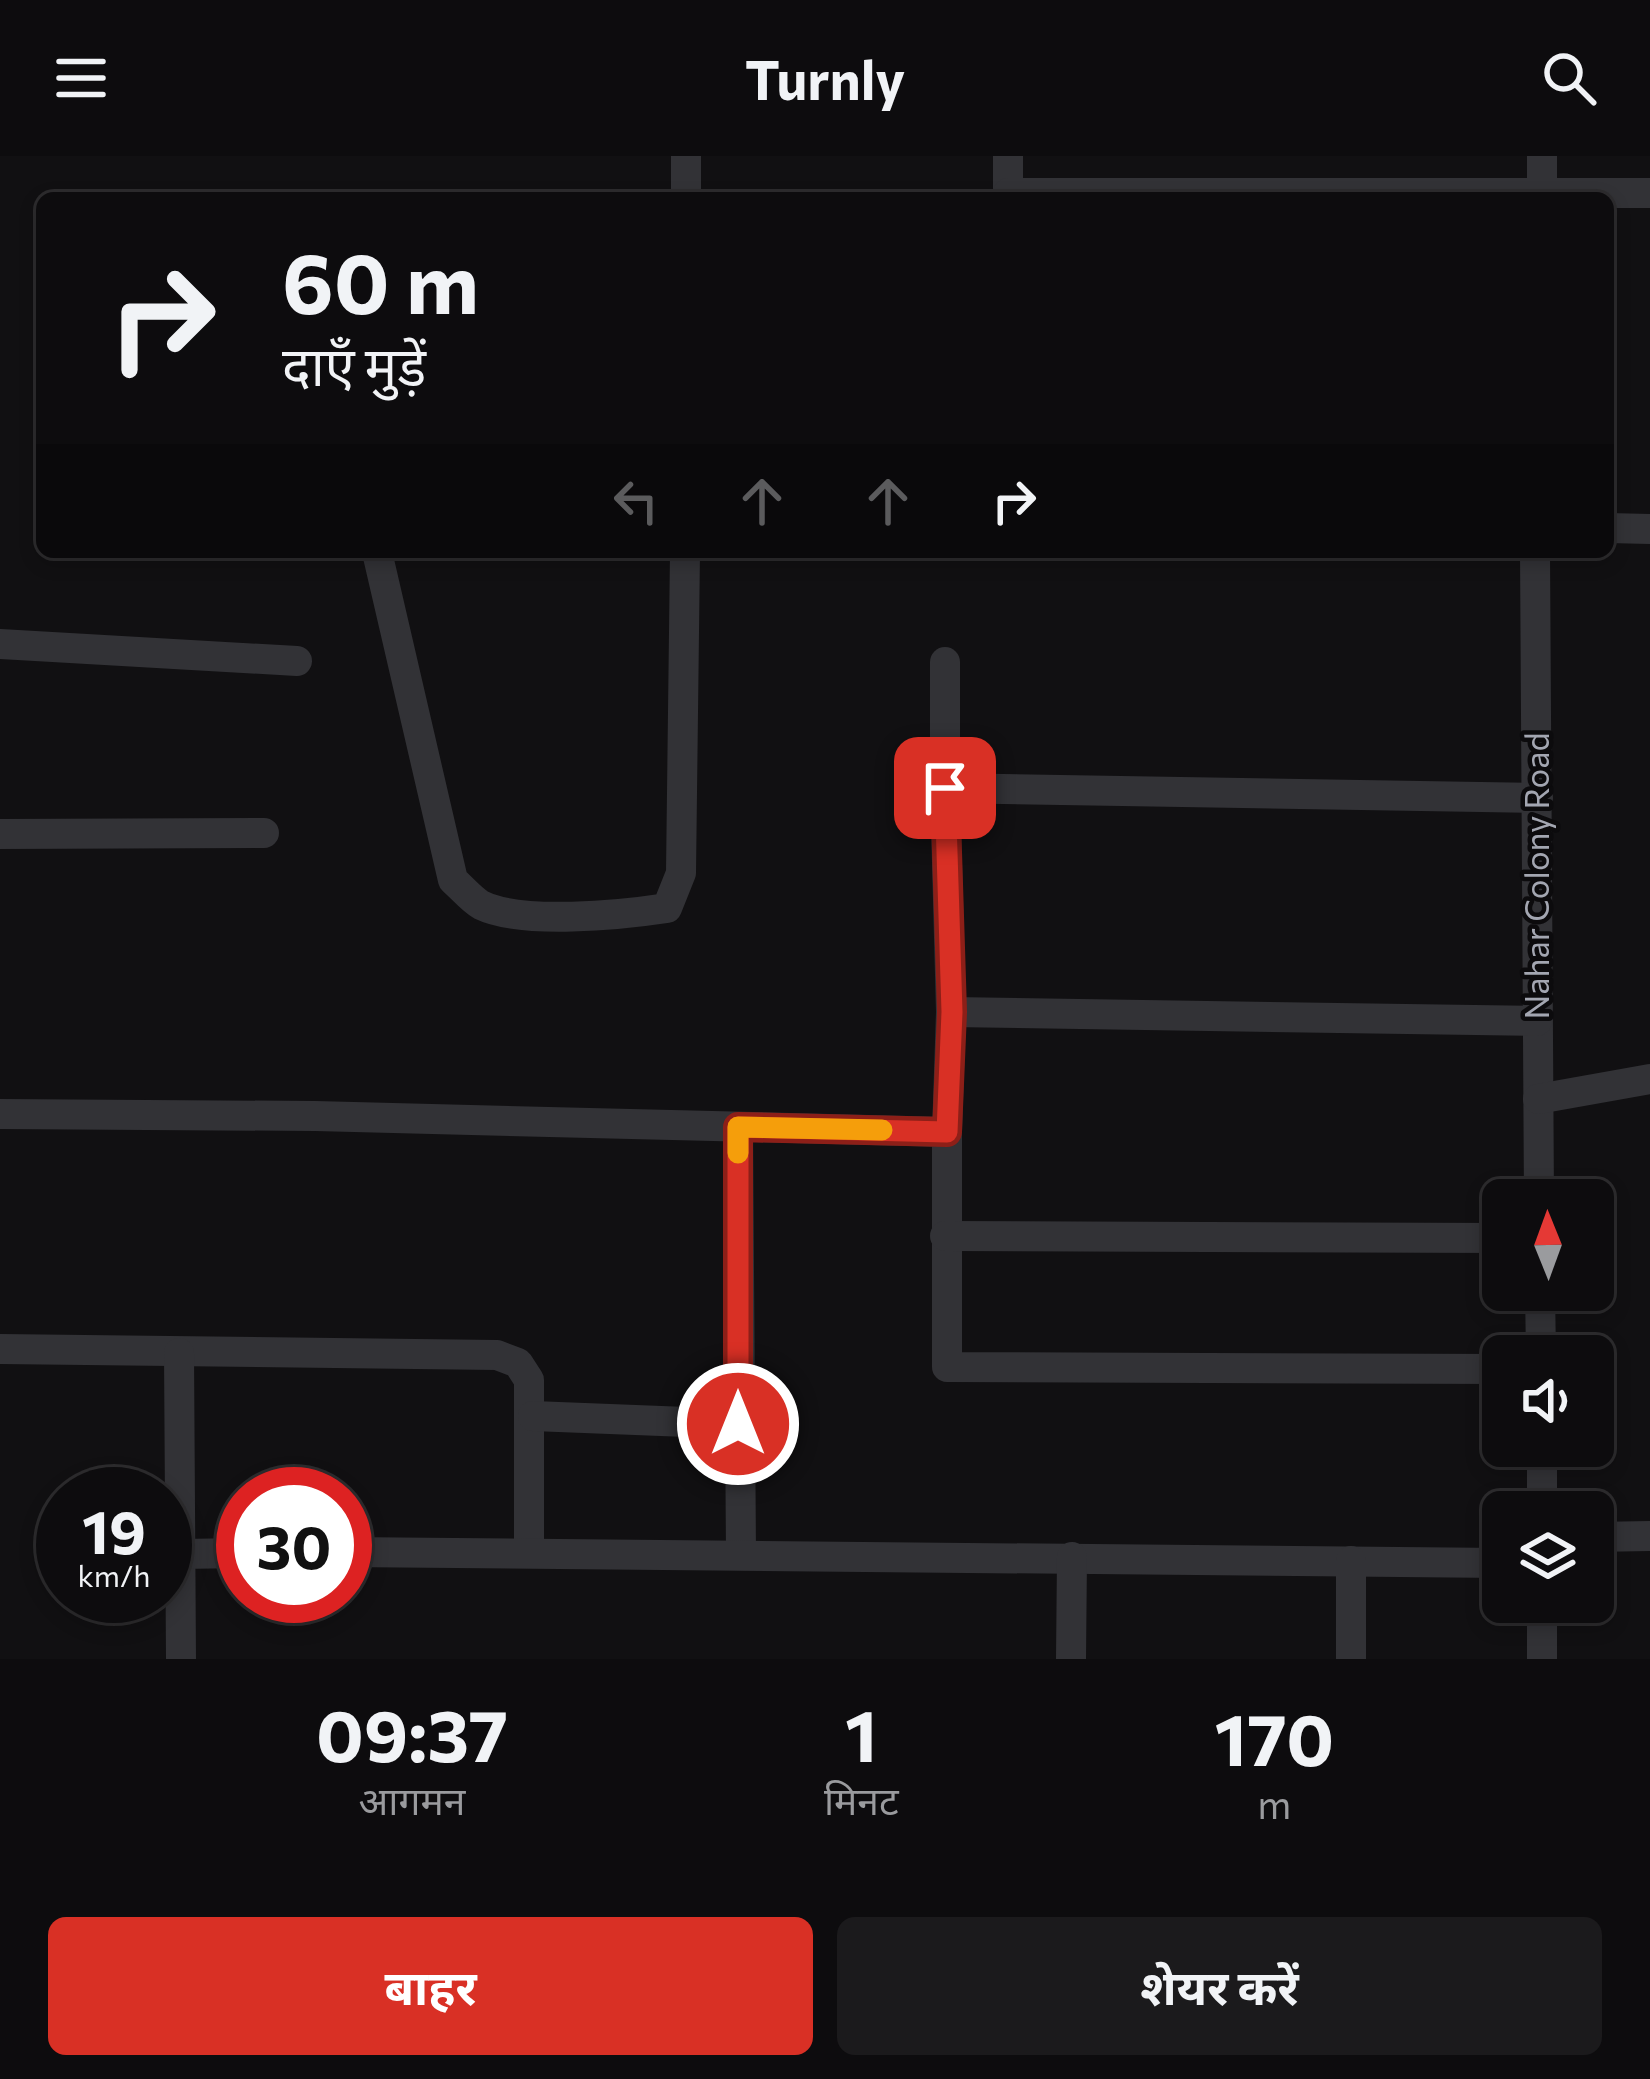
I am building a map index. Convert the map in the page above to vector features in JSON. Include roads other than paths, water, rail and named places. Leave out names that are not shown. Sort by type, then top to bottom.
[{"type":"street","points":[[686,156],[686,192]]},
{"type":"street","points":[[1008,156],[1008,192]]},
{"type":"street","points":[[1542,156],[1542,192]]},
{"type":"street","points":[[1614,194],[1650,193]]},
{"type":"street","points":[[1614,528],[1650,529]]},
{"type":"street","points":[[378,558],[454,880],[478,904],[512,914],[644,912],[668,908],[676,893],[681,873],[685,558]]},
{"type":"street","name":"Nahar Colony Road","points":[[1535,558],[1539,1179]]},
{"type":"street","points":[[0,644],[297,661]]},
{"type":"street","points":[[945,662],[952,1012],[945,1236],[947,1367],[1482,1369]]},
{"type":"street","points":[[945,788],[1538,798]]},
{"type":"street","points":[[0,834],[263,833]]},
{"type":"street","points":[[952,1012],[1537,1021]]},
{"type":"street","points":[[1538,1099],[1650,1079]]},
{"type":"street","points":[[0,1114],[947,1132]]},
{"type":"street","points":[[738,1127],[741,1555]]},
{"type":"street","points":[[945,1236],[1482,1238]]},
{"type":"street","points":[[0,1349],[497,1354],[518,1363],[530,1380],[529,1549]]},
{"type":"street","points":[[178,1353],[180,1467]]},
{"type":"street","points":[[533,1416],[738,1424]]},
{"type":"street","points":[[1614,1537],[1650,1536]]},
{"type":"street","points":[[372,1552],[529,1549],[1482,1563]]},
{"type":"street","points":[[1071,1659],[1072,1557]]},
{"type":"street","points":[[1351,1561],[1351,1659]]},
{"type":"street","points":[[181,1623],[181,1659]]},
{"type":"street","points":[[1542,1623],[1542,1659]]}]
